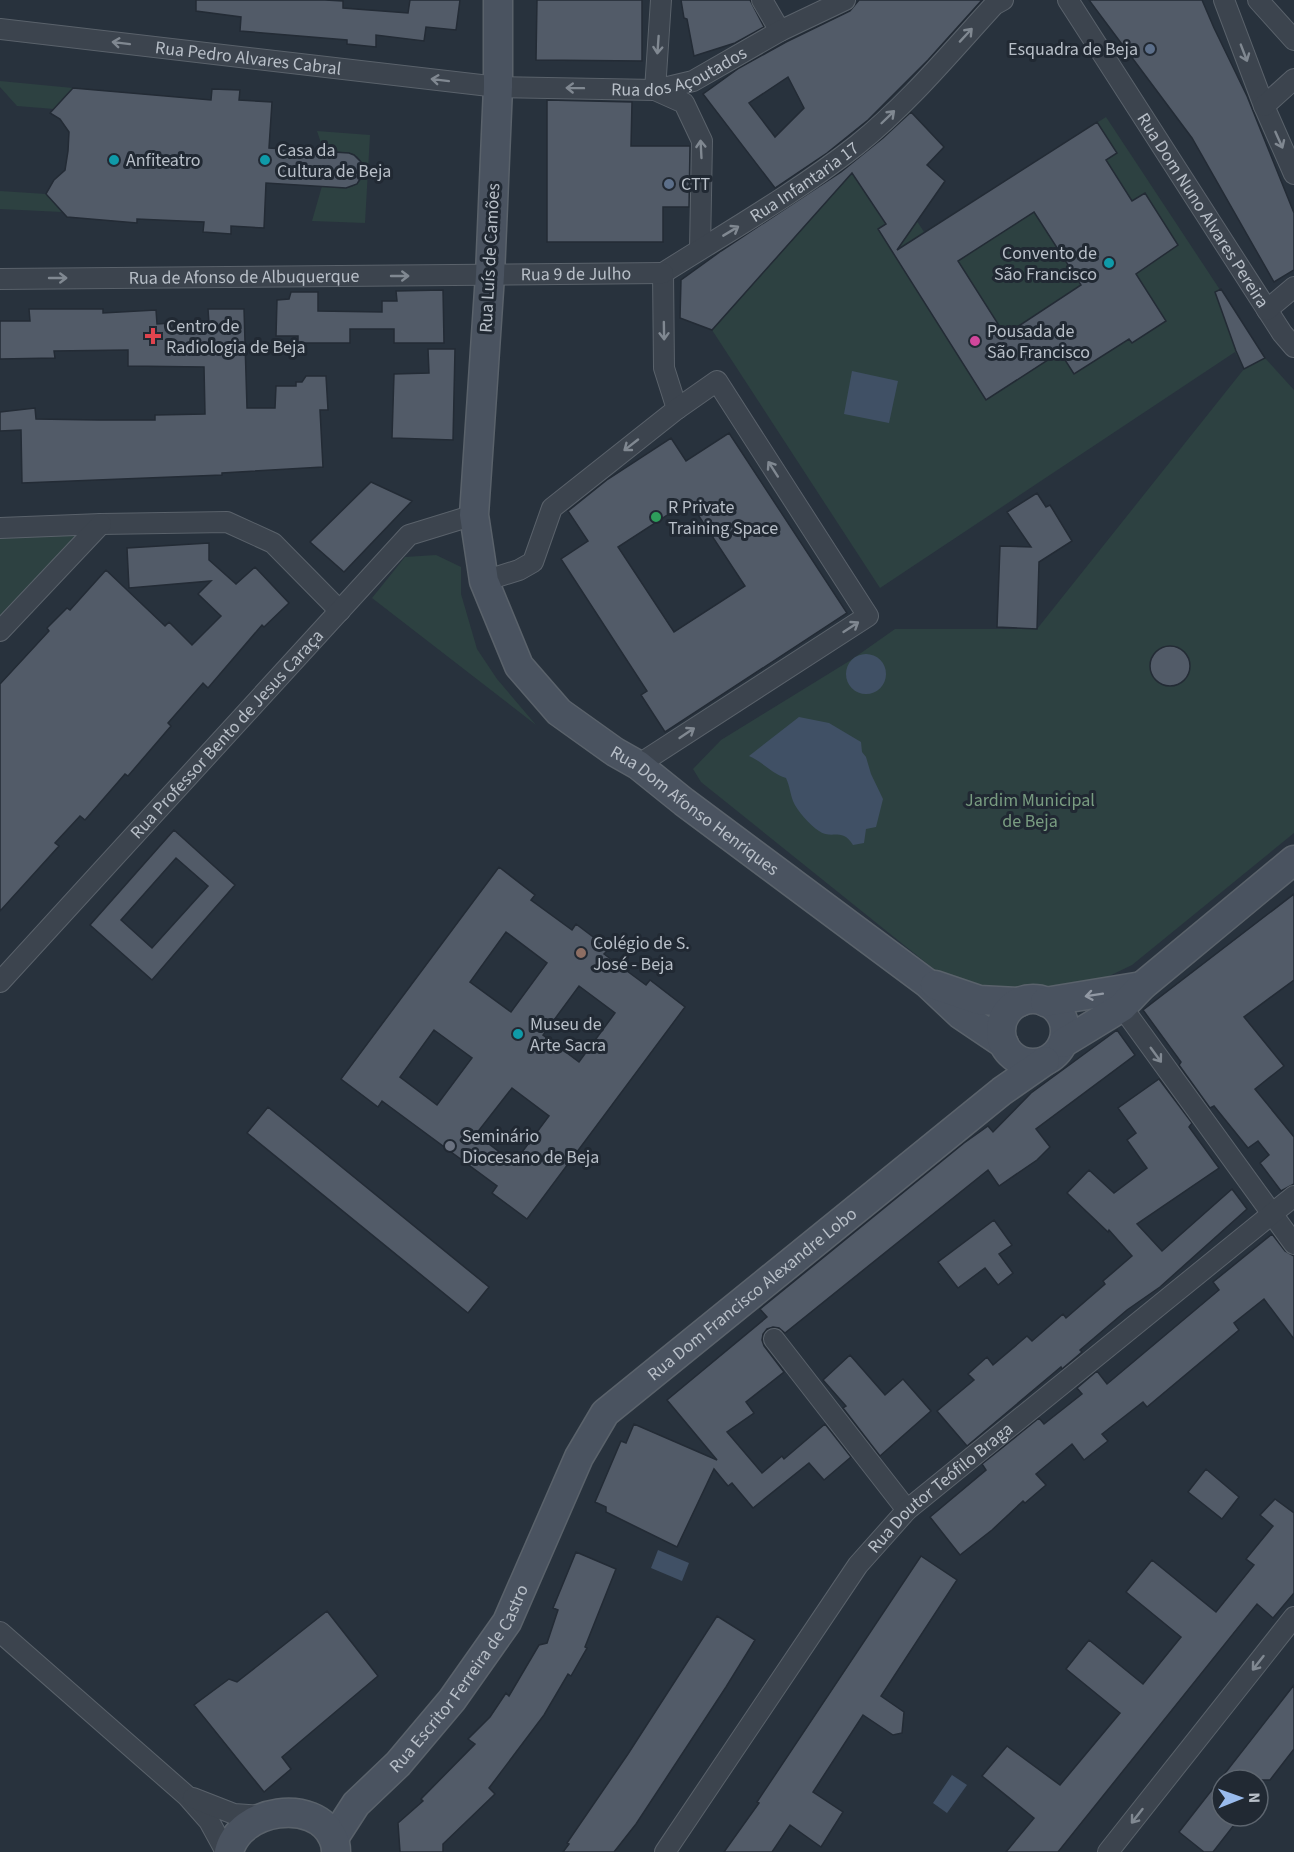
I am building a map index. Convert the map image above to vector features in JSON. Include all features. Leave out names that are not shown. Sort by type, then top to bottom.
[{"type":"main road","name":"Rua Luís de Camões","points":[[474,515],[490,275],[498,87],[498,0]]},
{"type":"main road","name":"Rua Dom Afonso Henriques","points":[[474,515],[484,581],[519,666],[559,712],[615,752],[638,765],[684,802],[927,983],[961,1015],[1006,1047]]},
{"type":"main road","points":[[1006,1047],[1021,1061],[1029,1063],[1054,1052],[1122,1007],[1142,986],[1294,860]]},
{"type":"main road","points":[[927,983],[980,1000],[1033,1002],[1060,1015],[1065,1033],[1054,1052]]},
{"type":"main road","points":[[1009,1086],[1002,1024],[1012,1007],[1142,986]]},
{"type":"main road","name":"Rua Dom Francisco Alexandre Lobo","points":[[543,1540],[579,1457],[605,1413],[1054,1052]]},
{"type":"main road","name":"Rua Escritor Ferreira de Castro","points":[[328,1837],[356,1804],[398,1764],[452,1700],[507,1622],[543,1540]]},
{"type":"main road","points":[[227,1852],[240,1830],[252,1821],[282,1812],[296,1813],[328,1837]]},
{"type":"street","points":[[661,0],[655,90],[684,103],[702,141],[700,249]]},
{"type":"street","points":[[762,0],[780,31]]},
{"type":"street","name":"Rua dos Açoutados","points":[[498,87],[655,90],[693,81],[780,31],[845,0]]},
{"type":"street","name":"Rua Infantaria 17","points":[[663,273],[780,201],[856,145],[932,73],[994,5],[1003,0]]},
{"type":"street","name":"Rua Dom Nuno Alvares Pereira","points":[[1068,0],[1267,310],[1294,347]]},
{"type":"street","points":[[1224,0],[1264,106],[1294,174]]},
{"type":"street","points":[[1258,0],[1294,40]]},
{"type":"street","name":"Rua Pedro Alvares Cabral","points":[[0,29],[498,87]]},
{"type":"street","points":[[1264,106],[1294,79]]},
{"type":"street","points":[[663,273],[664,369],[677,409]]},
{"type":"street","name":"Rua 9 de Julho","points":[[490,275],[663,273]]},
{"type":"street","name":"Rua de Afonso de Albuquerque","points":[[0,279],[490,275]]},
{"type":"street","points":[[1267,310],[1294,287]]},
{"type":"street","points":[[484,581],[519,570],[533,562],[552,508],[677,409],[717,381],[868,615],[638,765]]},
{"type":"street","name":"Rua Professor Bento de Jesus Caraça","points":[[0,982],[410,536],[474,515]]},
{"type":"street","points":[[0,528],[228,522],[273,543],[340,611]]},
{"type":"street","points":[[0,631],[100,524]]},
{"type":"street","points":[[1122,1007],[1294,1244]]},
{"type":"street","name":"Rua Doutor Teófilo Braga","points":[[665,1852],[858,1565],[907,1510],[1294,1196]]},
{"type":"street","points":[[774,1339],[907,1510]]},
{"type":"street","points":[[1108,1852],[1294,1617]]},
{"type":"street","points":[[0,1632],[187,1796],[208,1821],[227,1852]]},
{"type":"street","points":[[187,1796],[234,1814],[266,1816]]},
{"type":"green space","points":[[0,81],[73,88],[54,109],[17,106],[0,87]]},
{"type":"green space","name":"Jardim Municipal de Beja","points":[[908,109],[944,147],[927,165],[945,181],[927,207],[913,215],[924,232],[1106,117],[1265,358],[1294,390],[1294,833],[1132,965],[1107,977],[1067,990],[1006,994],[950,982],[701,782],[693,769],[721,740],[851,660],[895,629],[1037,629],[1244,369],[1235,352],[880,588],[712,330],[852,173],[843,163]]},
{"type":"green space","points":[[317,131],[370,135],[365,223],[312,221],[322,186],[351,187],[360,181],[364,171],[361,161],[353,154],[324,152]]},
{"type":"green space","points":[[0,191],[46,194],[62,212],[0,209]]},
{"type":"green space","points":[[78,533],[0,621],[0,536]]},
{"type":"green space","points":[[436,555],[461,567],[461,594],[477,649],[497,679],[536,725],[372,598],[405,557]]},
{"type":"water","points":[[852,371],[898,381],[889,423],[844,414]]},
{"type":"water","points":[[866,654],[880,660],[886,674],[880,688],[866,694],[852,688],[846,674],[852,660]]},
{"type":"water","points":[[799,717],[829,723],[861,742],[862,752],[883,799],[876,827],[866,829],[864,843],[853,845],[845,836],[823,833],[815,828],[795,805],[786,778],[749,756]]},
{"type":"water","points":[[658,1550],[689,1563],[682,1581],[651,1568]]},
{"type":"water","points":[[952,1775],[967,1785],[947,1813],[933,1803]]},
{"type":"building","points":[[196,0],[343,1],[343,8],[408,13],[410,0],[460,0],[456,30],[426,27],[424,41],[376,35],[376,47],[347,44],[347,40],[240,31],[241,17],[196,11]]},
{"type":"building","points":[[537,0],[642,0],[642,61],[536,60]]},
{"type":"building","points":[[681,0],[750,0],[764,27],[735,43],[694,56]]},
{"type":"building","points":[[859,0],[982,0],[928,60],[868,120],[827,153],[775,188],[703,94],[739,68],[850,11]],"holes":[[[788,77],[804,108],[775,137],[749,103]]]},
{"type":"building","points":[[1089,0],[1202,0],[1247,96],[1294,213],[1294,270],[1274,282],[1192,138]]},
{"type":"building","points":[[73,88],[211,100],[212,89],[240,90],[239,100],[272,102],[269,148],[349,153],[362,163],[363,174],[357,184],[346,188],[266,183],[264,228],[231,226],[231,234],[203,232],[204,222],[137,219],[137,223],[67,217],[46,194],[54,180],[65,170],[69,132],[60,119],[50,113]]},
{"type":"building","points":[[547,100],[632,102],[631,146],[690,146],[689,207],[663,207],[663,242],[547,242]]},
{"type":"building","name":"Convento de São Francisco","points":[[911,112],[944,147],[927,165],[945,181],[897,250],[1097,122],[1117,153],[1106,160],[1132,201],[1145,193],[1178,245],[1136,274],[1166,321],[1132,343],[1129,339],[1074,374],[1060,352],[986,400],[878,229],[886,224],[852,173],[712,330],[680,318],[681,280],[841,172]],"holes":[[[1034,212],[1081,285],[1005,335],[958,261]]]},
{"type":"building","points":[[1221,289],[1265,358],[1244,369],[1215,292]]},
{"type":"building","points":[[443,290],[444,343],[394,343],[394,329],[350,329],[350,343],[298,343],[298,336],[276,336],[277,300],[289,299],[291,292],[318,292],[318,311],[382,312],[382,301],[397,301],[396,291]]},
{"type":"building","points":[[29,309],[103,309],[103,313],[156,310],[157,324],[173,323],[173,328],[209,324],[208,309],[244,309],[247,408],[275,408],[276,386],[296,386],[296,382],[302,382],[306,376],[326,376],[328,410],[320,410],[323,467],[222,473],[222,475],[22,483],[21,430],[0,431],[0,412],[35,408],[36,419],[99,420],[155,420],[155,415],[205,414],[204,367],[128,366],[128,350],[54,351],[55,358],[0,359],[0,321],[30,321]]},
{"type":"building","points":[[428,349],[455,349],[453,440],[392,438],[394,374],[429,373]]},
{"type":"building","points":[[729,433],[847,613],[665,732],[641,695],[647,691],[561,559],[588,541],[568,511],[608,479],[671,438],[686,461]],"holes":[[[689,501],[745,586],[674,632],[618,547]]]},
{"type":"building","points":[[371,482],[412,501],[344,572],[310,542]]},
{"type":"building","points":[[1037,493],[1046,507],[1050,505],[1072,541],[1039,562],[1037,629],[997,627],[1000,546],[1031,547],[1007,512]]},
{"type":"building","points":[[209,543],[209,560],[236,584],[255,567],[289,603],[264,627],[262,625],[208,688],[203,683],[168,723],[171,726],[128,776],[125,774],[85,820],[80,816],[55,843],[59,846],[0,911],[0,684],[49,631],[47,628],[67,608],[70,610],[106,570],[165,626],[169,622],[192,645],[221,616],[198,594],[211,581],[129,588],[127,548]]},
{"type":"building","points":[[1170,646],[1178,647],[1184,652],[1189,658],[1189,674],[1184,680],[1178,685],[1170,686],[1162,685],[1156,680],[1151,674],[1150,666],[1151,658],[1156,652],[1162,647]]},
{"type":"building","points":[[174,830],[235,885],[152,980],[90,925]],"holes":[[[176,858],[208,886],[152,948],[121,920]]]},
{"type":"building","name":"Seminário Diocesano de Beja","points":[[499,867],[535,895],[531,900],[572,930],[576,924],[609,949],[604,954],[646,985],[650,980],[685,1007],[527,1219],[492,1193],[497,1186],[382,1101],[378,1107],[341,1079]],"holes":[[[506,932],[547,963],[511,1012],[470,982]],[[579,986],[615,1013],[579,1062],[543,1035]],[[434,1030],[472,1058],[437,1105],[400,1077]],[[512,1088],[549,1116],[514,1163],[476,1134]]]},
{"type":"building","points":[[1294,894],[1294,980],[1244,1017],[1284,1066],[1255,1089],[1294,1137],[1294,1184],[1281,1191],[1260,1163],[1269,1155],[1258,1141],[1248,1148],[1214,1106],[1210,1108],[1179,1065],[1181,1062],[1143,1010]]},
{"type":"building","points":[[1117,1030],[1135,1055],[1036,1129],[1050,1147],[1037,1160],[999,1186],[988,1170],[785,1333],[773,1327],[767,1329],[763,1334],[764,1346],[784,1372],[746,1402],[754,1413],[727,1432],[762,1473],[782,1456],[784,1459],[825,1424],[851,1457],[824,1480],[809,1463],[753,1508],[732,1483],[728,1486],[714,1469],[677,1547],[606,1512],[606,1507],[595,1502],[621,1441],[626,1443],[634,1424],[717,1460],[667,1400],[767,1317],[760,1309],[964,1143],[988,1126],[993,1132],[1031,1093]]},
{"type":"building","points":[[1159,1079],[1192,1123],[1189,1127],[1219,1168],[1137,1224],[1162,1251],[1232,1189],[1247,1209],[1160,1287],[1127,1310],[1080,1350],[1082,1352],[1062,1369],[1061,1367],[967,1446],[937,1411],[974,1380],[968,1374],[987,1357],[993,1365],[1027,1336],[1032,1341],[1063,1314],[1066,1318],[1105,1284],[1103,1281],[1132,1256],[1109,1230],[1108,1232],[1067,1193],[1089,1170],[1114,1193],[1147,1168],[1127,1140],[1136,1133],[1118,1108]]},
{"type":"building","points":[[268,1107],[489,1287],[468,1313],[247,1133]]},
{"type":"building","points":[[994,1220],[1012,1245],[999,1254],[1013,1273],[998,1285],[985,1268],[958,1288],[938,1262]]},
{"type":"building","points":[[1272,1234],[1285,1251],[1294,1256],[1294,1339],[1264,1299],[1234,1323],[1239,1330],[1147,1407],[1143,1402],[1102,1434],[1108,1441],[1084,1460],[1072,1444],[1036,1474],[1046,1485],[1025,1503],[1023,1501],[992,1530],[960,1555],[930,1517],[986,1470],[982,1464],[1039,1418],[1044,1424],[1082,1394],[1077,1388],[1097,1371],[1107,1384],[1219,1290],[1213,1282]]},
{"type":"building","points":[[850,1355],[885,1395],[903,1379],[931,1411],[880,1456],[843,1408],[846,1406],[823,1380]]},
{"type":"building","points":[[1206,1469],[1239,1497],[1222,1519],[1188,1492]]},
{"type":"building","points":[[1275,1499],[1294,1513],[1294,1593],[1273,1618],[1257,1604],[1058,1852],[1006,1852],[1034,1818],[982,1776],[1007,1746],[1060,1785],[1120,1713],[1066,1669],[1089,1640],[1143,1684],[1181,1637],[1126,1592],[1152,1560],[1216,1612],[1254,1565],[1246,1559],[1273,1526],[1260,1515]]},
{"type":"building","points":[[576,1552],[616,1569],[585,1647],[587,1648],[571,1676],[568,1674],[544,1715],[489,1788],[495,1794],[443,1844],[443,1852],[400,1852],[398,1823],[423,1801],[421,1799],[475,1744],[468,1739],[490,1717],[506,1693],[509,1696],[539,1645],[547,1643],[558,1610],[553,1608]]},
{"type":"building","points":[[921,1556],[957,1580],[881,1696],[904,1712],[902,1733],[893,1735],[863,1715],[813,1792],[843,1812],[821,1847],[790,1825],[772,1852],[724,1852],[759,1803],[757,1802]]},
{"type":"building","points":[[327,1611],[378,1676],[282,1757],[291,1769],[264,1792],[194,1705],[229,1679],[237,1682]]},
{"type":"building","points":[[717,1616],[755,1640],[726,1687],[636,1824],[614,1852],[563,1852],[569,1844],[567,1843],[628,1754]]},
{"type":"building","points":[[1294,1685],[1294,1749],[1270,1780],[1270,1768],[1229,1768]]},
{"type":"building","points":[[1210,1792],[1210,1828],[1232,1828],[1213,1852],[1204,1852],[1179,1832]]},
{"type":"place","name":"Esquadra de Beja","points":[[1150,49]]},
{"type":"place","name":"Anfiteatro","points":[[114,160]]},
{"type":"place","name":"Casa da Cultura de Beja","points":[[265,160]]},
{"type":"place","name":"CTT","points":[[669,184]]},
{"type":"place","name":"Convento de São Francisco","points":[[1109,263]]},
{"type":"place","name":"Centro de Radiologia de Beja","points":[[153,336]]},
{"type":"place","name":"Pousada de São Francisco","points":[[975,341]]},
{"type":"place","name":"R Private Training Space","points":[[656,517]]},
{"type":"place","name":"Colégio de S. José - Beja","points":[[581,953]]},
{"type":"place","name":"Museu de Arte Sacra","points":[[518,1034]]},
{"type":"place","name":"Seminário Diocesano de Beja","points":[[450,1146]]}]
